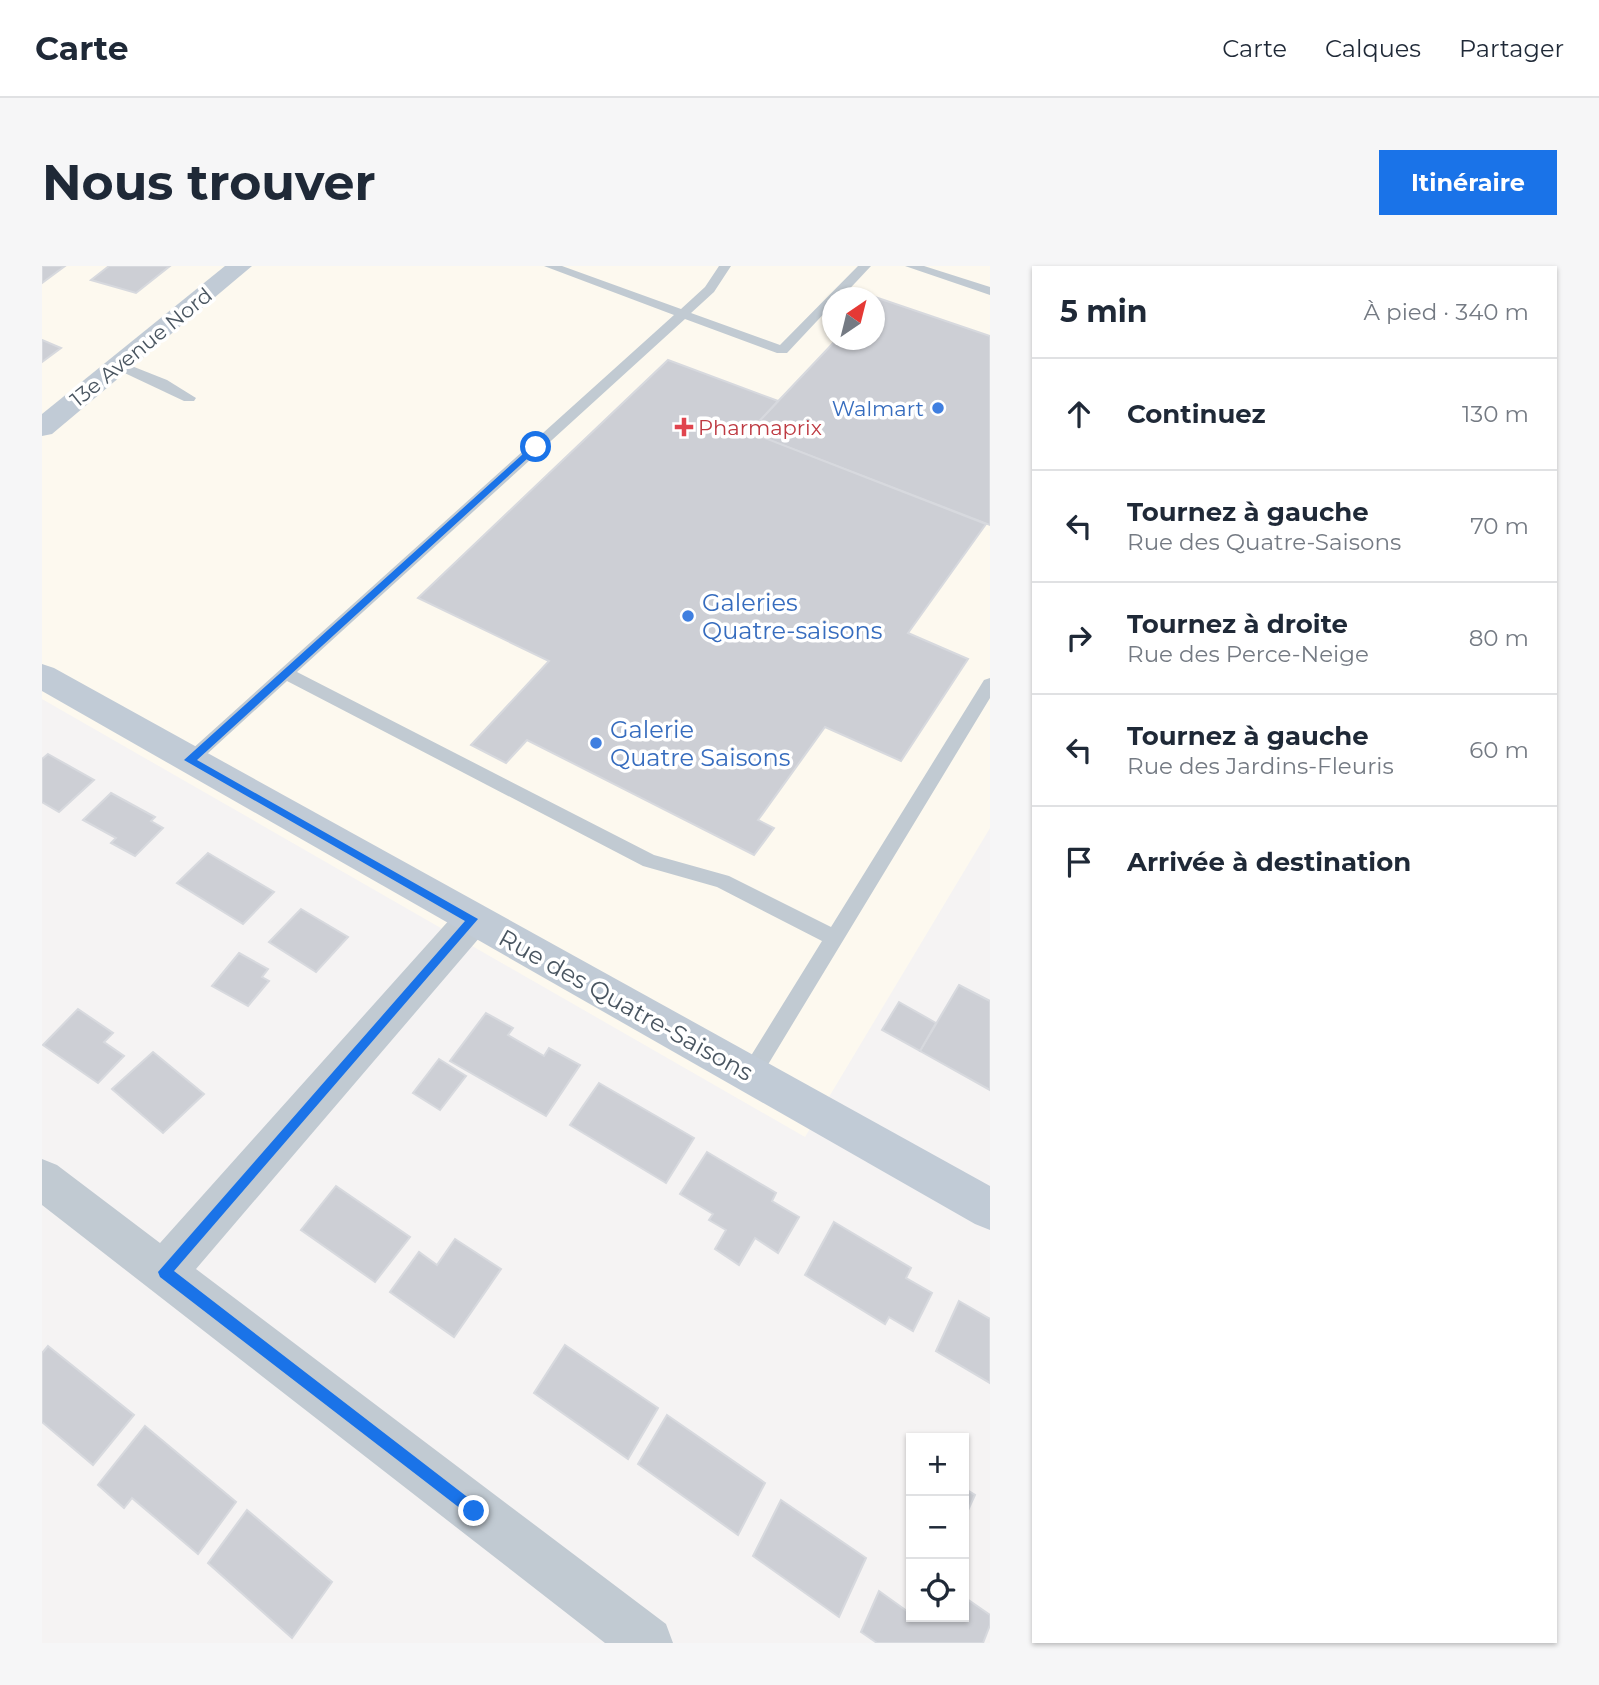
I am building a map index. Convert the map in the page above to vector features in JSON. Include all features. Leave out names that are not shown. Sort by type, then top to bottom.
[{"type":"street","name":"13e Avenue Nord","points":[[42,428],[240,266]]},
{"type":"street","name":"Rue des Quatre-Saisons","points":[[42,676],[990,1209]]},
{"type":"street","points":[[164,1272],[473,919]]},
{"type":"street","points":[[42,1179],[647,1643]]},
{"type":"lane","points":[[550,266],[782,350],[822,309]]},
{"type":"lane","points":[[189,760],[710,289],[725,266]]},
{"type":"lane","points":[[844,287],[865,266]]},
{"type":"lane","points":[[911,266],[988,287]]},
{"type":"lane","points":[[119,365],[189,398]]},
{"type":"lane","points":[[286,673],[649,860],[723,881],[835,938]]},
{"type":"lane","points":[[751,1074],[990,684]]},
{"type":"shaded area","name":"Galerie Quatre Saisons","points":[[42,266],[990,266],[990,828],[805,1137],[42,699]]},
{"type":"building","points":[[42,266],[65,266],[42,283]]},
{"type":"building","points":[[109,266],[170,266],[136,293],[91,280]]},
{"type":"building","points":[[885,300],[990,336],[990,525],[749,432],[827,350],[885,350]]},
{"type":"building","points":[[42,340],[61,348],[42,362]]},
{"type":"building","name":"Galeries Quatre-saisons","points":[[668,360],[778,401],[749,432],[986,524],[908,633],[968,659],[901,761],[825,727],[758,820],[774,828],[754,855],[527,740],[506,763],[471,745],[549,661],[418,598]]},
{"type":"building","points":[[48,754],[94,780],[59,812],[42,802],[42,759]]},
{"type":"building","points":[[111,793],[155,817],[151,821],[163,828],[135,856],[111,843],[116,838],[83,820]]},
{"type":"building","points":[[208,853],[274,892],[243,924],[177,883]]},
{"type":"building","points":[[301,909],[348,937],[316,972],[269,942]]},
{"type":"building","points":[[239,953],[268,969],[262,977],[269,981],[248,1006],[212,986]]},
{"type":"building","points":[[959,985],[990,1001],[990,1090],[920,1051]]},
{"type":"building","points":[[899,1002],[936,1023],[920,1051],[882,1030]]},
{"type":"building","points":[[78,1009],[113,1033],[104,1042],[124,1056],[98,1083],[43,1045]]},
{"type":"building","points":[[486,1013],[513,1028],[508,1035],[544,1056],[549,1048],[580,1065],[546,1116],[450,1061]]},
{"type":"building","points":[[153,1052],[204,1094],[163,1133],[112,1089]]},
{"type":"building","points":[[439,1059],[466,1076],[440,1110],[413,1093]]},
{"type":"building","points":[[599,1083],[694,1138],[666,1183],[570,1125]]},
{"type":"building","points":[[707,1152],[776,1193],[772,1201],[799,1217],[778,1253],[755,1238],[739,1265],[715,1249],[726,1230],[709,1220],[713,1214],[680,1194]]},
{"type":"building","points":[[336,1186],[410,1237],[375,1282],[301,1230]]},
{"type":"building","points":[[834,1222],[911,1268],[906,1278],[932,1293],[913,1331],[889,1317],[885,1324],[805,1275]]},
{"type":"building","points":[[455,1239],[501,1269],[454,1337],[390,1292],[419,1252],[437,1265]]},
{"type":"building","points":[[959,1301],[990,1319],[990,1383],[936,1351]]},
{"type":"building","points":[[565,1345],[658,1408],[628,1459],[534,1393]]},
{"type":"building","points":[[48,1346],[134,1415],[93,1465],[42,1422],[42,1353]]},
{"type":"building","points":[[667,1415],[765,1483],[738,1535],[638,1464]]},
{"type":"building","points":[[145,1426],[236,1502],[198,1554],[132,1498],[124,1508],[98,1485]]},
{"type":"building","points":[[969,1491],[975,1495],[969,1508]]},
{"type":"building","points":[[781,1500],[866,1558],[839,1617],[753,1556]]},
{"type":"building","points":[[247,1510],[332,1582],[292,1638],[208,1563]]},
{"type":"building","points":[[879,1591],[906,1610],[906,1622],[969,1622],[969,1600],[990,1615],[990,1625],[983,1643],[877,1643],[861,1632]]},
{"type":"place","name":"Walmart","points":[[938,408]]},
{"type":"place","name":"Pharmaprix","points":[[684,427]]},
{"type":"place","name":"Galeries Quatre-saisons","points":[[688,616]]},
{"type":"place","name":"Galerie Quatre Saisons","points":[[596,743]]},
{"type":"route","points":[[474,1511],[164,1272],[473,919],[189,760],[536,447]]}]
